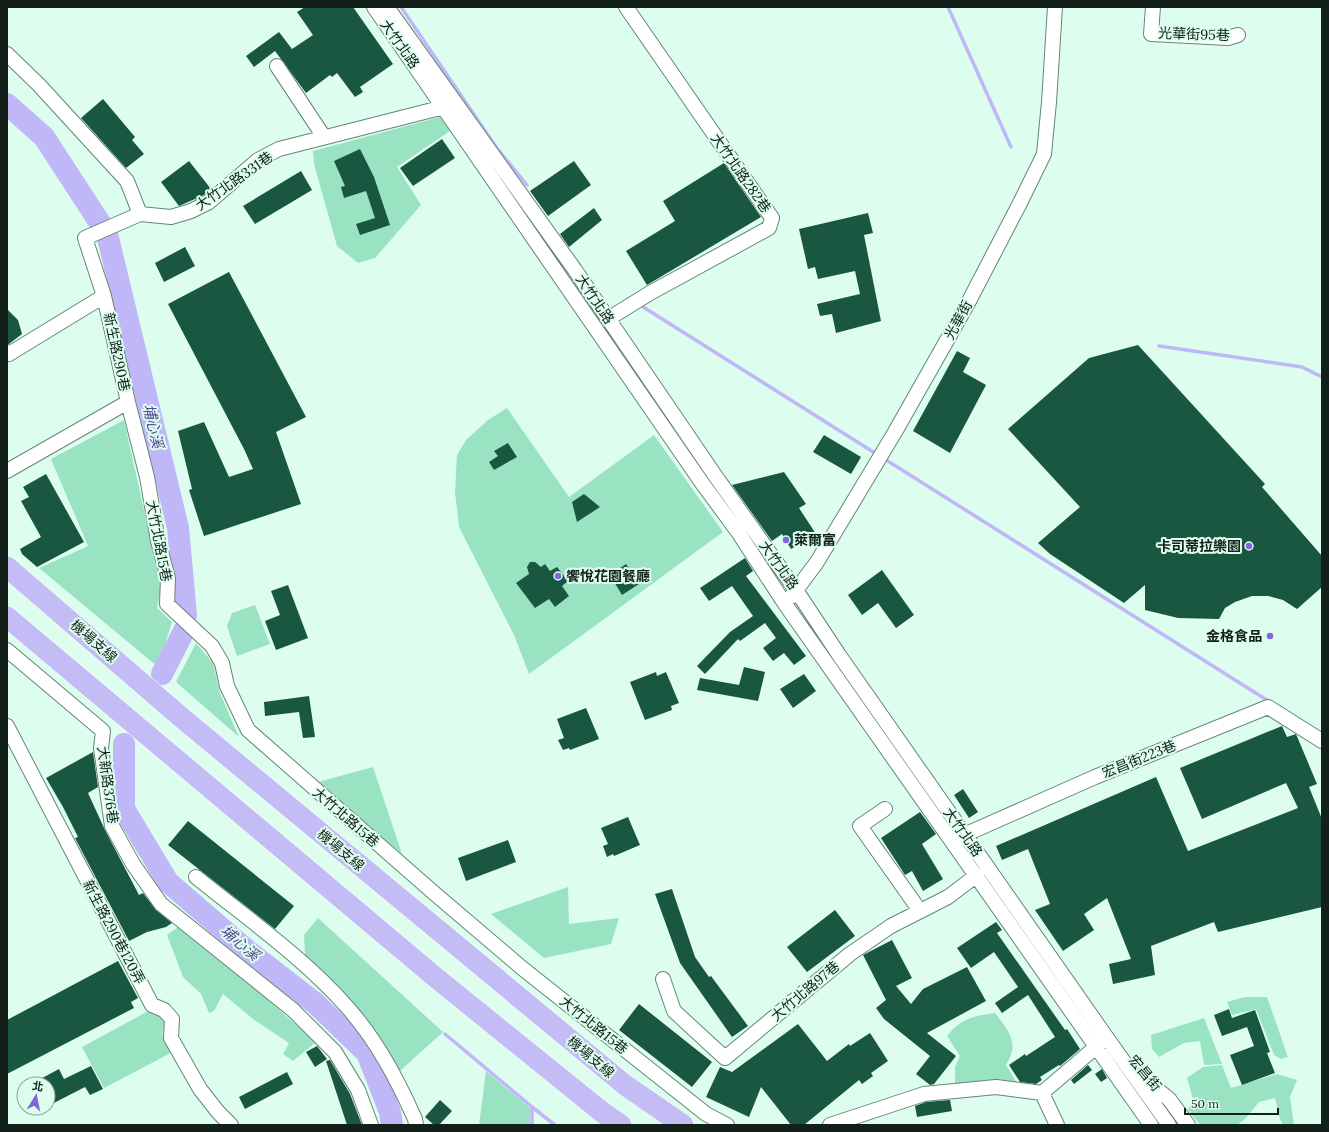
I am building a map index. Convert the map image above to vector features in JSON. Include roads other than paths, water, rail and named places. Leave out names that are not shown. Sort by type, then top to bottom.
[{"type":"highway","name":"機場支線","points":[[7,567],[182,718],[625,1085],[682,1125]]},
{"type":"highway","points":[[7,617],[163,750],[435,977],[602,1112],[621,1125]]},
{"type":"street","name":"大竹北路","points":[[374,7],[525,199],[714,474],[796,590],[959,839],[976,875],[1151,1125]]},
{"type":"street","name":"大竹北路","points":[[387,7],[449,104],[675,444],[738,532],[785,604],[1107,1038],[1169,1125]]},
{"type":"street","name":"大竹北路282巷","points":[[608,319],[650,293],[770,228],[772,218],[626,7]]},
{"type":"street","name":"光華街","points":[[785,604],[828,543],[922,384],[975,290],[1044,154],[1055,7]]},
{"type":"street","name":"光華街95巷","points":[[1153,7],[1151,34],[1228,38],[1238,35]]},
{"type":"street","points":[[7,54],[40,85],[127,181],[140,214]]},
{"type":"street","points":[[277,66],[324,137]]},
{"type":"street","name":"大竹北路331巷","points":[[85,238],[140,214],[171,217],[191,211],[209,202],[258,160],[280,149],[449,104]]},
{"type":"street","name":"新生路290巷","points":[[7,471],[128,402],[104,296],[85,238]]},
{"type":"street","points":[[7,352],[9,354],[104,296]]},
{"type":"street","name":"大竹北路15巷","points":[[128,402],[147,477],[158,541],[168,578],[167,604],[212,646],[222,663],[227,686],[248,730],[428,888],[522,968],[706,1114],[727,1125]]},
{"type":"street","name":"大新路376巷","points":[[7,650],[103,731],[101,748],[112,826],[133,864],[161,904],[293,1010],[334,1052],[358,1090],[371,1125]]},
{"type":"street","name":"宏昌街223巷","points":[[959,839],[1095,777],[1268,707],[1322,741]]},
{"type":"street","name":"新生路290巷120弄","points":[[7,726],[152,1005],[164,1010],[172,1019],[171,1038],[192,1076],[218,1112],[231,1125]]},
{"type":"street","points":[[886,809],[860,826],[920,911]]},
{"type":"street","name":"大竹北路97巷","points":[[663,979],[674,1011],[725,1058],[850,954],[891,926],[948,897],[976,875]]},
{"type":"street","points":[[196,877],[307,967],[348,1008],[377,1046],[396,1077],[415,1119],[416,1125]]},
{"type":"street","points":[[830,1125],[924,1094],[996,1087],[1042,1093],[1107,1038]]},
{"type":"street","name":"宏昌街","points":[[1107,1038],[1117,1040],[1154,1087],[1169,1099],[1188,1125]]},
{"type":"street","points":[[1042,1093],[1057,1125]]},
{"type":"waterway","points":[[401,7],[496,147],[527,185]]},
{"type":"waterway","points":[[948,7],[1011,147]]},
{"type":"waterway","name":"埔心溪","points":[[7,104],[44,137],[100,223]]},
{"type":"waterway","name":"埔心溪","points":[[108,238],[178,528],[186,615]]},
{"type":"waterway","points":[[640,305],[878,455]]},
{"type":"waterway","points":[[1159,346],[1302,367],[1322,377]]},
{"type":"waterway","points":[[883,458],[1270,702]]},
{"type":"waterway","points":[[162,674],[184,631]]},
{"type":"waterway","name":"埔心溪","points":[[124,744],[124,809],[168,882],[248,951],[315,1003],[367,1053],[390,1112],[392,1125]]},
{"type":"waterway","points":[[445,1034],[532,1107],[532,1125]]},
{"type":"waterway","points":[[532,1107],[555,1125]]},
{"type":"place","name":"萊爾富","points":[[786,540]]},
{"type":"place","name":"卡司蒂拉樂園","points":[[1249,546]]},
{"type":"place","name":"饗悅花園餐廳","points":[[558,576]]},
{"type":"place","name":"金格食品","points":[[1270,636]]}]
